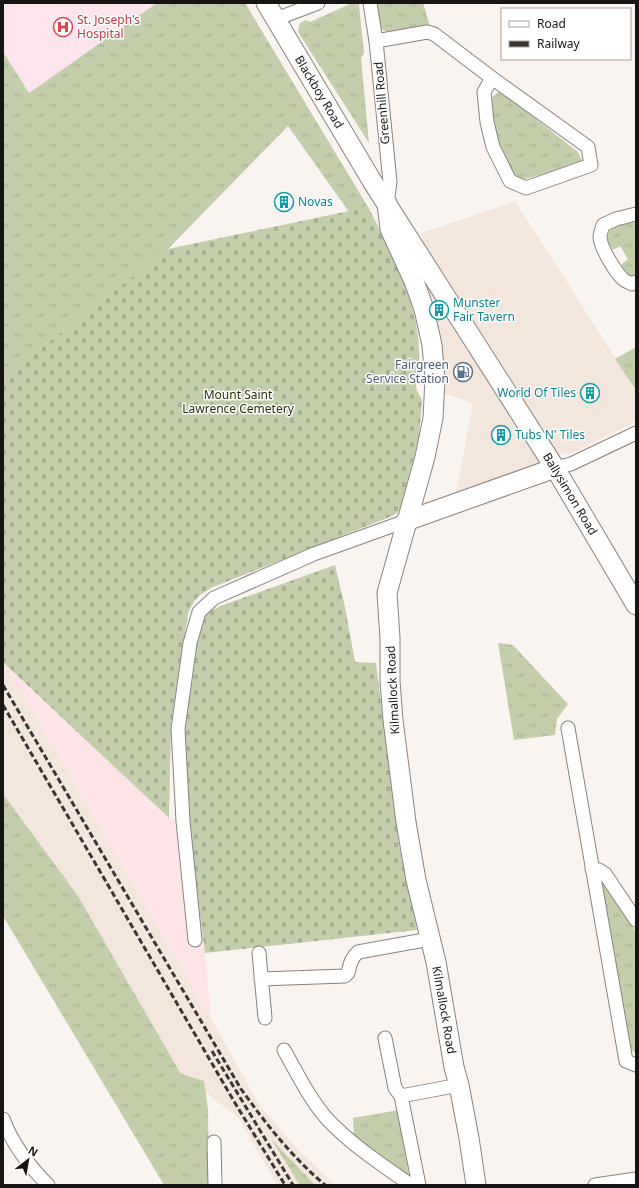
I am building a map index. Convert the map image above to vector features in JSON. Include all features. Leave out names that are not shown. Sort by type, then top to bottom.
[{"type":"street","name":"Blackboy Road","points":[[266,3],[372,182]]},
{"type":"street","points":[[276,19],[318,3]]},
{"type":"street","name":"Greenhill Road","points":[[370,3],[376,41],[390,182],[387,203]]},
{"type":"street","points":[[376,41],[427,32],[434,34],[588,147],[591,165],[526,188],[510,181],[493,147],[487,122],[484,92],[492,78]]},
{"type":"street","name":"Ballysimon Road","points":[[372,182],[387,203],[555,468],[635,603]]},
{"type":"street","name":"Kilmallock Road","points":[[387,203],[390,229],[414,281],[424,309],[432,345],[435,379],[433,418],[426,457],[386,593],[390,638],[390,681],[406,822],[416,880],[436,962],[454,1067],[460,1085],[476,1185]]},
{"type":"street","points":[[636,214],[616,219],[603,225],[600,232],[600,239],[602,246],[624,281],[632,284],[636,282]]},
{"type":"street","points":[[195,940],[183,821],[178,729],[190,643],[200,612],[214,598],[314,554],[555,468],[571,464],[636,434]]},
{"type":"street","points":[[568,728],[626,1061],[636,1066]]},
{"type":"street","points":[[592,869],[599,870],[605,874],[636,920]]},
{"type":"street","points":[[260,979],[345,976],[348,974],[350,962],[353,956],[358,952],[430,939]]},
{"type":"street","points":[[259,953],[260,979],[265,1018]]},
{"type":"street","points":[[385,1038],[395,1088],[402,1096],[419,1185]]},
{"type":"street","points":[[284,1050],[312,1099],[328,1120],[366,1153],[411,1185]]},
{"type":"street","points":[[402,1096],[460,1085]]},
{"type":"street","points":[[4,1125],[24,1156],[48,1185]]},
{"type":"street","points":[[214,1142],[215,1185]]},
{"type":"street","points":[[595,1185],[636,1179]]},
{"type":"shaded area","name":"St. Joseph's Hospital","points":[[3,3],[157,3],[29,93],[3,52]]},
{"type":"shaded area","points":[[515,201],[636,390],[636,421],[574,452],[566,454],[563,453],[543,462],[456,493],[473,404],[444,393],[423,291],[422,233]]},
{"type":"shaded area","points":[[3,659],[211,1018],[260,1106],[302,1154],[336,1185],[315,1185],[273,1141],[300,1185],[277,1185],[239,1118],[181,1074],[78,896],[3,794]]},
{"type":"shaded area","points":[[6,665],[169,818],[188,824],[205,953],[211,1018]]},
{"type":"green space","points":[[157,3],[245,3],[368,207],[349,212],[288,126],[168,249],[3,378],[3,52],[29,93]]},
{"type":"green space","points":[[349,3],[358,3],[359,5],[364,53],[361,58],[369,143],[298,32],[300,23],[306,20],[310,22],[348,5]]},
{"type":"green space","points":[[374,3],[423,3],[430,26],[392,35],[378,27]]},
{"type":"green space","points":[[500,91],[578,152],[583,163],[522,180],[514,177],[503,160],[490,115],[491,98]]},
{"type":"green space","name":"Mount Saint Lawrence Cemetery","points":[[368,207],[401,275],[408,293],[417,330],[419,363],[416,386],[422,400],[419,438],[401,505],[398,512],[392,516],[211,588],[194,601],[188,614],[171,724],[169,818],[6,665],[3,659],[3,378],[168,249]]},
{"type":"green space","points":[[636,222],[636,277],[634,278],[628,275],[622,267],[622,264],[628,259],[620,246],[613,250],[608,242],[608,236],[612,228]]},
{"type":"green space","points":[[636,347],[636,390],[615,359]]},
{"type":"green space","points":[[335,565],[345,607],[355,662],[376,663],[399,845],[417,930],[205,953],[188,824],[185,729],[196,647],[206,613],[223,605]]},
{"type":"green space","points":[[498,643],[513,645],[568,704],[557,719],[555,735],[514,740]]},
{"type":"green space","points":[[3,794],[78,896],[181,1074],[204,1081],[208,1109],[209,1185],[164,1185],[3,916]]},
{"type":"green space","points":[[605,884],[636,931],[636,1054],[629,1047],[601,887]]},
{"type":"green space","points":[[399,1110],[409,1177],[392,1167],[354,1136],[353,1118]]},
{"type":"green space","points":[[271,1139],[315,1185],[300,1185]]},
{"type":"railway","points":[[3,685],[241,1089],[280,1140],[301,1163],[325,1185]]},
{"type":"railway","points":[[3,705],[235,1103],[285,1185]]},
{"type":"railway","points":[[212,1051],[293,1185]]},
{"type":"place","name":"St. Joseph's Hospital","points":[[63,27]]},
{"type":"place","name":"Novas","points":[[284,202]]},
{"type":"place","name":"Munster Fair Tavern","points":[[439,310]]},
{"type":"place","name":"Fairgreen Service Station","points":[[463,372]]},
{"type":"place","name":"World Of Tiles","points":[[590,393]]},
{"type":"place","name":"Tubs N' Tiles","points":[[501,435]]}]
